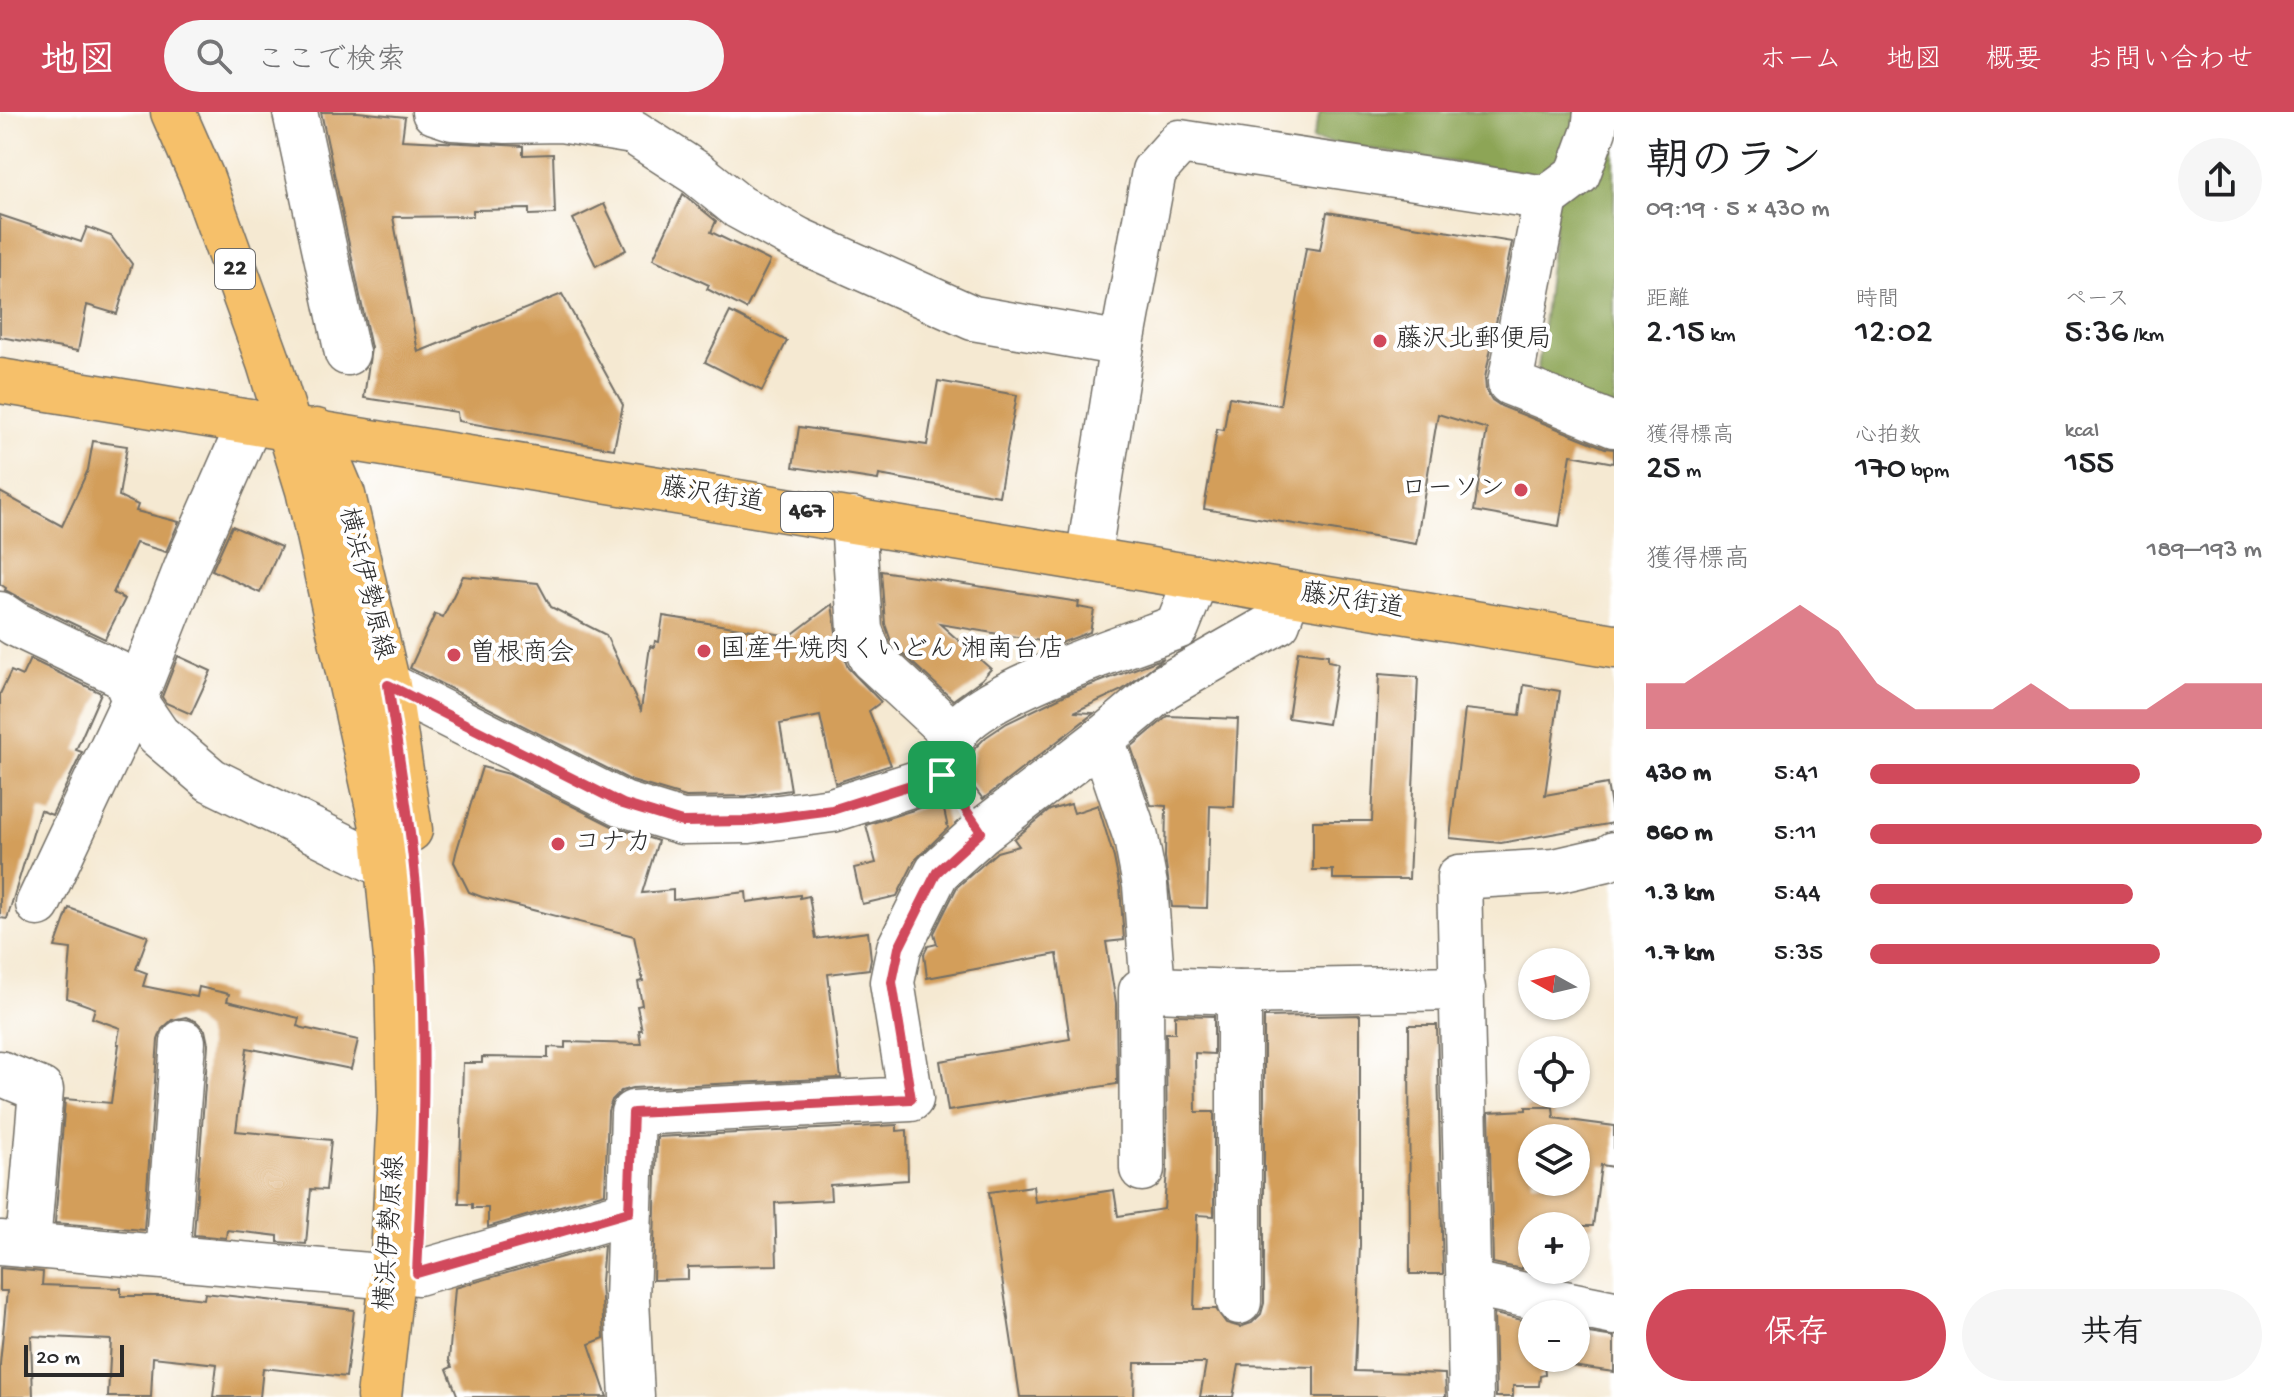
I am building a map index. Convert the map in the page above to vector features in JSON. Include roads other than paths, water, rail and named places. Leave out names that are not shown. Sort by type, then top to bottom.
[{"type":"main road","name":"横浜伊勢原線","points":[[173,112],[202,178],[269,363],[286,428],[308,490],[384,835],[397,969],[404,1397]]},
{"type":"main road","name":"藤沢街道","points":[[0,381],[1614,646]]},
{"type":"main road","name":"横浜伊勢原線","points":[[286,428],[343,495],[388,685],[411,837],[422,972],[424,1114],[404,1275],[379,1397]]},
{"type":"street","points":[[295,112],[347,353]]},
{"type":"street","points":[[434,112],[452,118],[561,120],[633,132],[698,174],[739,207],[799,240],[973,318],[1122,344]]},
{"type":"street","points":[[1596,112],[1594,130],[1578,174],[1546,198],[1510,383],[1614,425]]},
{"type":"street","points":[[1088,560],[1122,344],[1154,171],[1180,142],[1546,198]]},
{"type":"street","points":[[38,904],[134,700],[188,563],[286,428]]},
{"type":"street","points":[[853,520],[860,630],[871,658],[948,755],[981,832]]},
{"type":"street","points":[[388,685],[623,804],[682,822],[749,821],[832,810],[948,755],[973,714],[1052,673],[1177,627],[1197,577]]},
{"type":"street","points":[[632,1397],[627,1300],[633,1113],[911,1099],[892,982],[899,948],[937,872],[981,832],[1164,687],[1278,622],[1288,593]]},
{"type":"street","points":[[5,631],[124,676],[134,700],[158,735],[211,780],[387,867]]},
{"type":"street","points":[[1102,739],[1136,838],[1145,885],[1153,989]]},
{"type":"street","points":[[1471,1397],[1471,1284],[1459,877],[1510,871],[1555,871],[1607,859],[1614,854]]},
{"type":"street","points":[[1142,1169],[1141,991],[1463,988]]},
{"type":"street","points":[[1239,992],[1239,1302]]},
{"type":"street","points":[[167,1256],[183,1042]]},
{"type":"street","points":[[0,1073],[41,1090],[14,1243],[404,1275],[629,1212]]},
{"type":"street","points":[[1471,1284],[1614,1313]]},
{"type":"place","name":"藤沢北郵便局","points":[[1380,341]]},
{"type":"place","name":"ローソン","points":[[1521,490]]},
{"type":"place","name":"国産牛焼肉くいどん 湘南台店","points":[[704,651]]},
{"type":"place","name":"曽根商会","points":[[454,655]]},
{"type":"place","name":"コナカ","points":[[558,844]]}]
